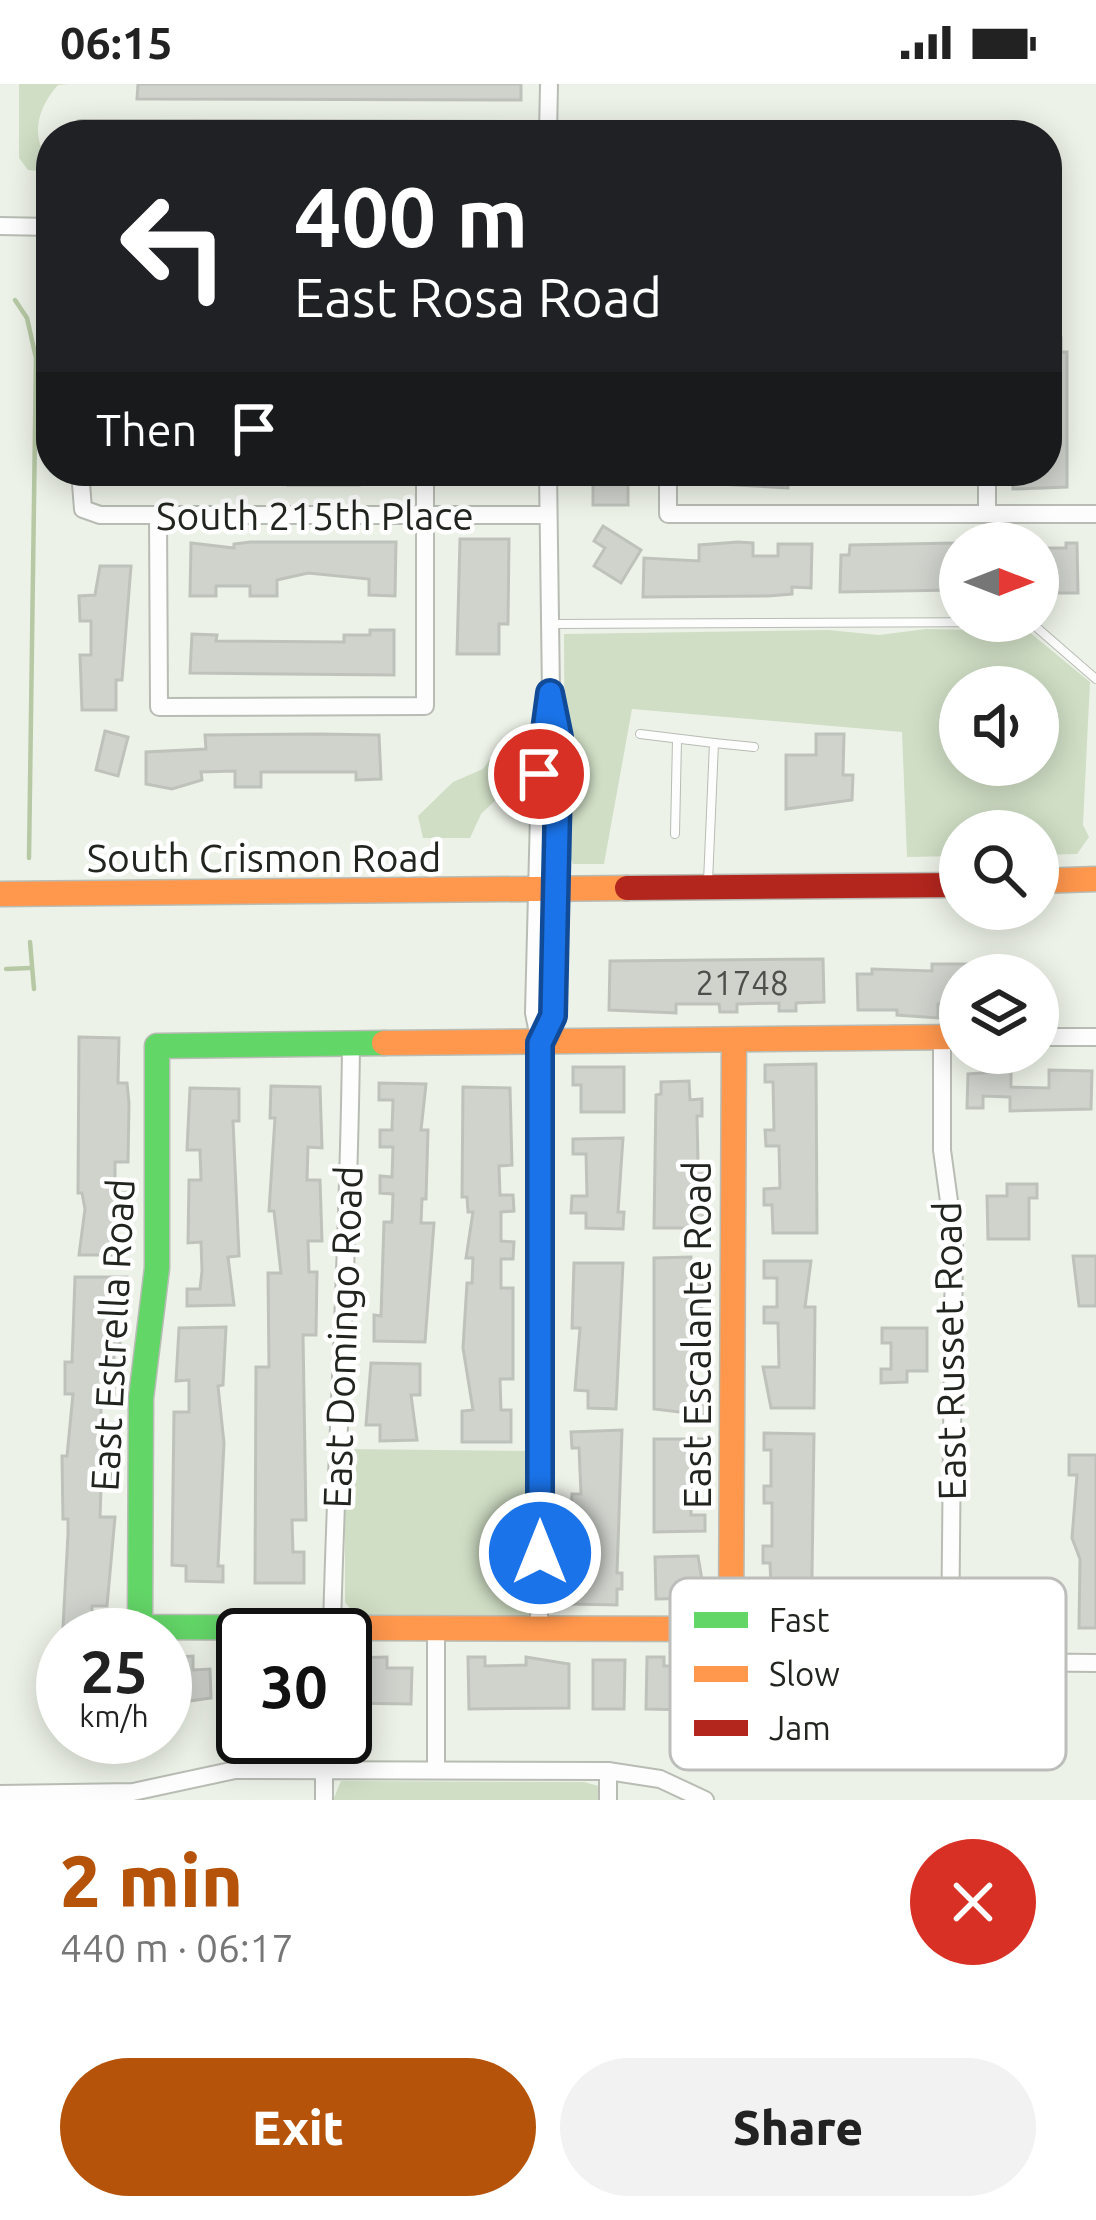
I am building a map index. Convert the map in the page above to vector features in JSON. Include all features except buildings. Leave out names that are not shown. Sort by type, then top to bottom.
[{"type":"street","points":[[548,120],[549,84]]},
{"type":"street","points":[[0,226],[36,227]]},
{"type":"street","name":"South 215th Place","points":[[81,486],[83,509],[100,515],[548,515]]},
{"type":"street","points":[[158,515],[159,707],[425,706],[425,486]]},
{"type":"street","points":[[372,1628],[539,1628],[540,1043],[553,1016],[545,891],[559,737],[550,693],[548,486]]},
{"type":"street","points":[[668,486],[668,514],[1096,514]]},
{"type":"street","points":[[987,486],[987,514]]},
{"type":"street","points":[[1059,880],[1096,879]]},
{"type":"street","name":"South Crismon Road","points":[[0,894],[939,885]]},
{"type":"street","points":[[351,1046],[939,1037]]},
{"type":"street","points":[[1059,1037],[1096,1037]]},
{"type":"street","name":"East Escalante Road","points":[[731,1578],[734,1041]]},
{"type":"street","name":"East Estrella Road","points":[[216,1627],[140,1627],[141,1398],[157,1268],[157,1046],[351,1046]]},
{"type":"street","name":"East Domingo Road","points":[[332,1608],[336,1417],[349,1265],[351,1046]]},
{"type":"street","name":"East Russet Road","points":[[948,1074],[941,1150],[954,1238],[951,1578]]},
{"type":"street","points":[[436,1628],[436,1770]]},
{"type":"street","name":"East Escalante Road","points":[[539,1628],[670,1629]]},
{"type":"street","name":"East Russet Road","points":[[1066,1662],[1096,1663]]},
{"type":"street","points":[[323,1770],[323,1800]]},
{"type":"street","points":[[608,1771],[608,1800]]},
{"type":"street","points":[[0,1794],[128,1796],[217,1772],[608,1771],[660,1779],[705,1800]]},
{"type":"lane","points":[[550,625],[1017,622],[1035,626],[1096,679]]},
{"type":"lane","points":[[640,734],[754,747]]},
{"type":"lane","points":[[675,834],[677,740]]},
{"type":"lane","points":[[708,890],[714,743]]},
{"type":"green space","points":[[19,84],[69,84],[58,85],[36,120],[36,171],[28,170],[19,158]]},
{"type":"green space","points":[[939,629],[939,642],[1041,642],[1090,682],[1083,825],[1089,837],[1077,854],[1059,854],[1059,810],[939,810],[939,856],[907,857],[902,732],[632,709],[604,864],[573,864],[565,844],[564,634],[828,630],[879,635]]},
{"type":"green space","points":[[498,748],[503,753],[502,794],[481,814],[470,838],[423,838],[418,816],[453,782],[483,769]]},
{"type":"green space","points":[[345,1449],[533,1451],[530,1617],[372,1617],[372,1608],[349,1608],[345,1602]]},
{"type":"green space","points":[[341,1781],[584,1782],[599,1786],[599,1800],[333,1800]]},
{"type":"waterway","points":[[15,300],[27,318],[36,358],[29,858]]},
{"type":"waterway","points":[[30,942],[34,989]]},
{"type":"waterway","points":[[6,969],[30,968]]},
{"type":"traffic: fast","points":[[216,1627],[140,1627],[141,1398],[157,1268],[157,1046],[384,1043]]},
{"type":"traffic: slow","points":[[1059,880],[1096,879]]},
{"type":"traffic: slow","points":[[0,894],[627,888]]},
{"type":"traffic: slow","points":[[384,1043],[939,1037]]},
{"type":"traffic: slow","points":[[731,1578],[734,1041]]},
{"type":"traffic: slow","points":[[372,1628],[670,1629]]},
{"type":"traffic: jam","points":[[627,888],[939,885]]},
{"type":"route","points":[[539,774],[550,693],[559,737],[553,1016],[540,1043],[540,1553]]}]
